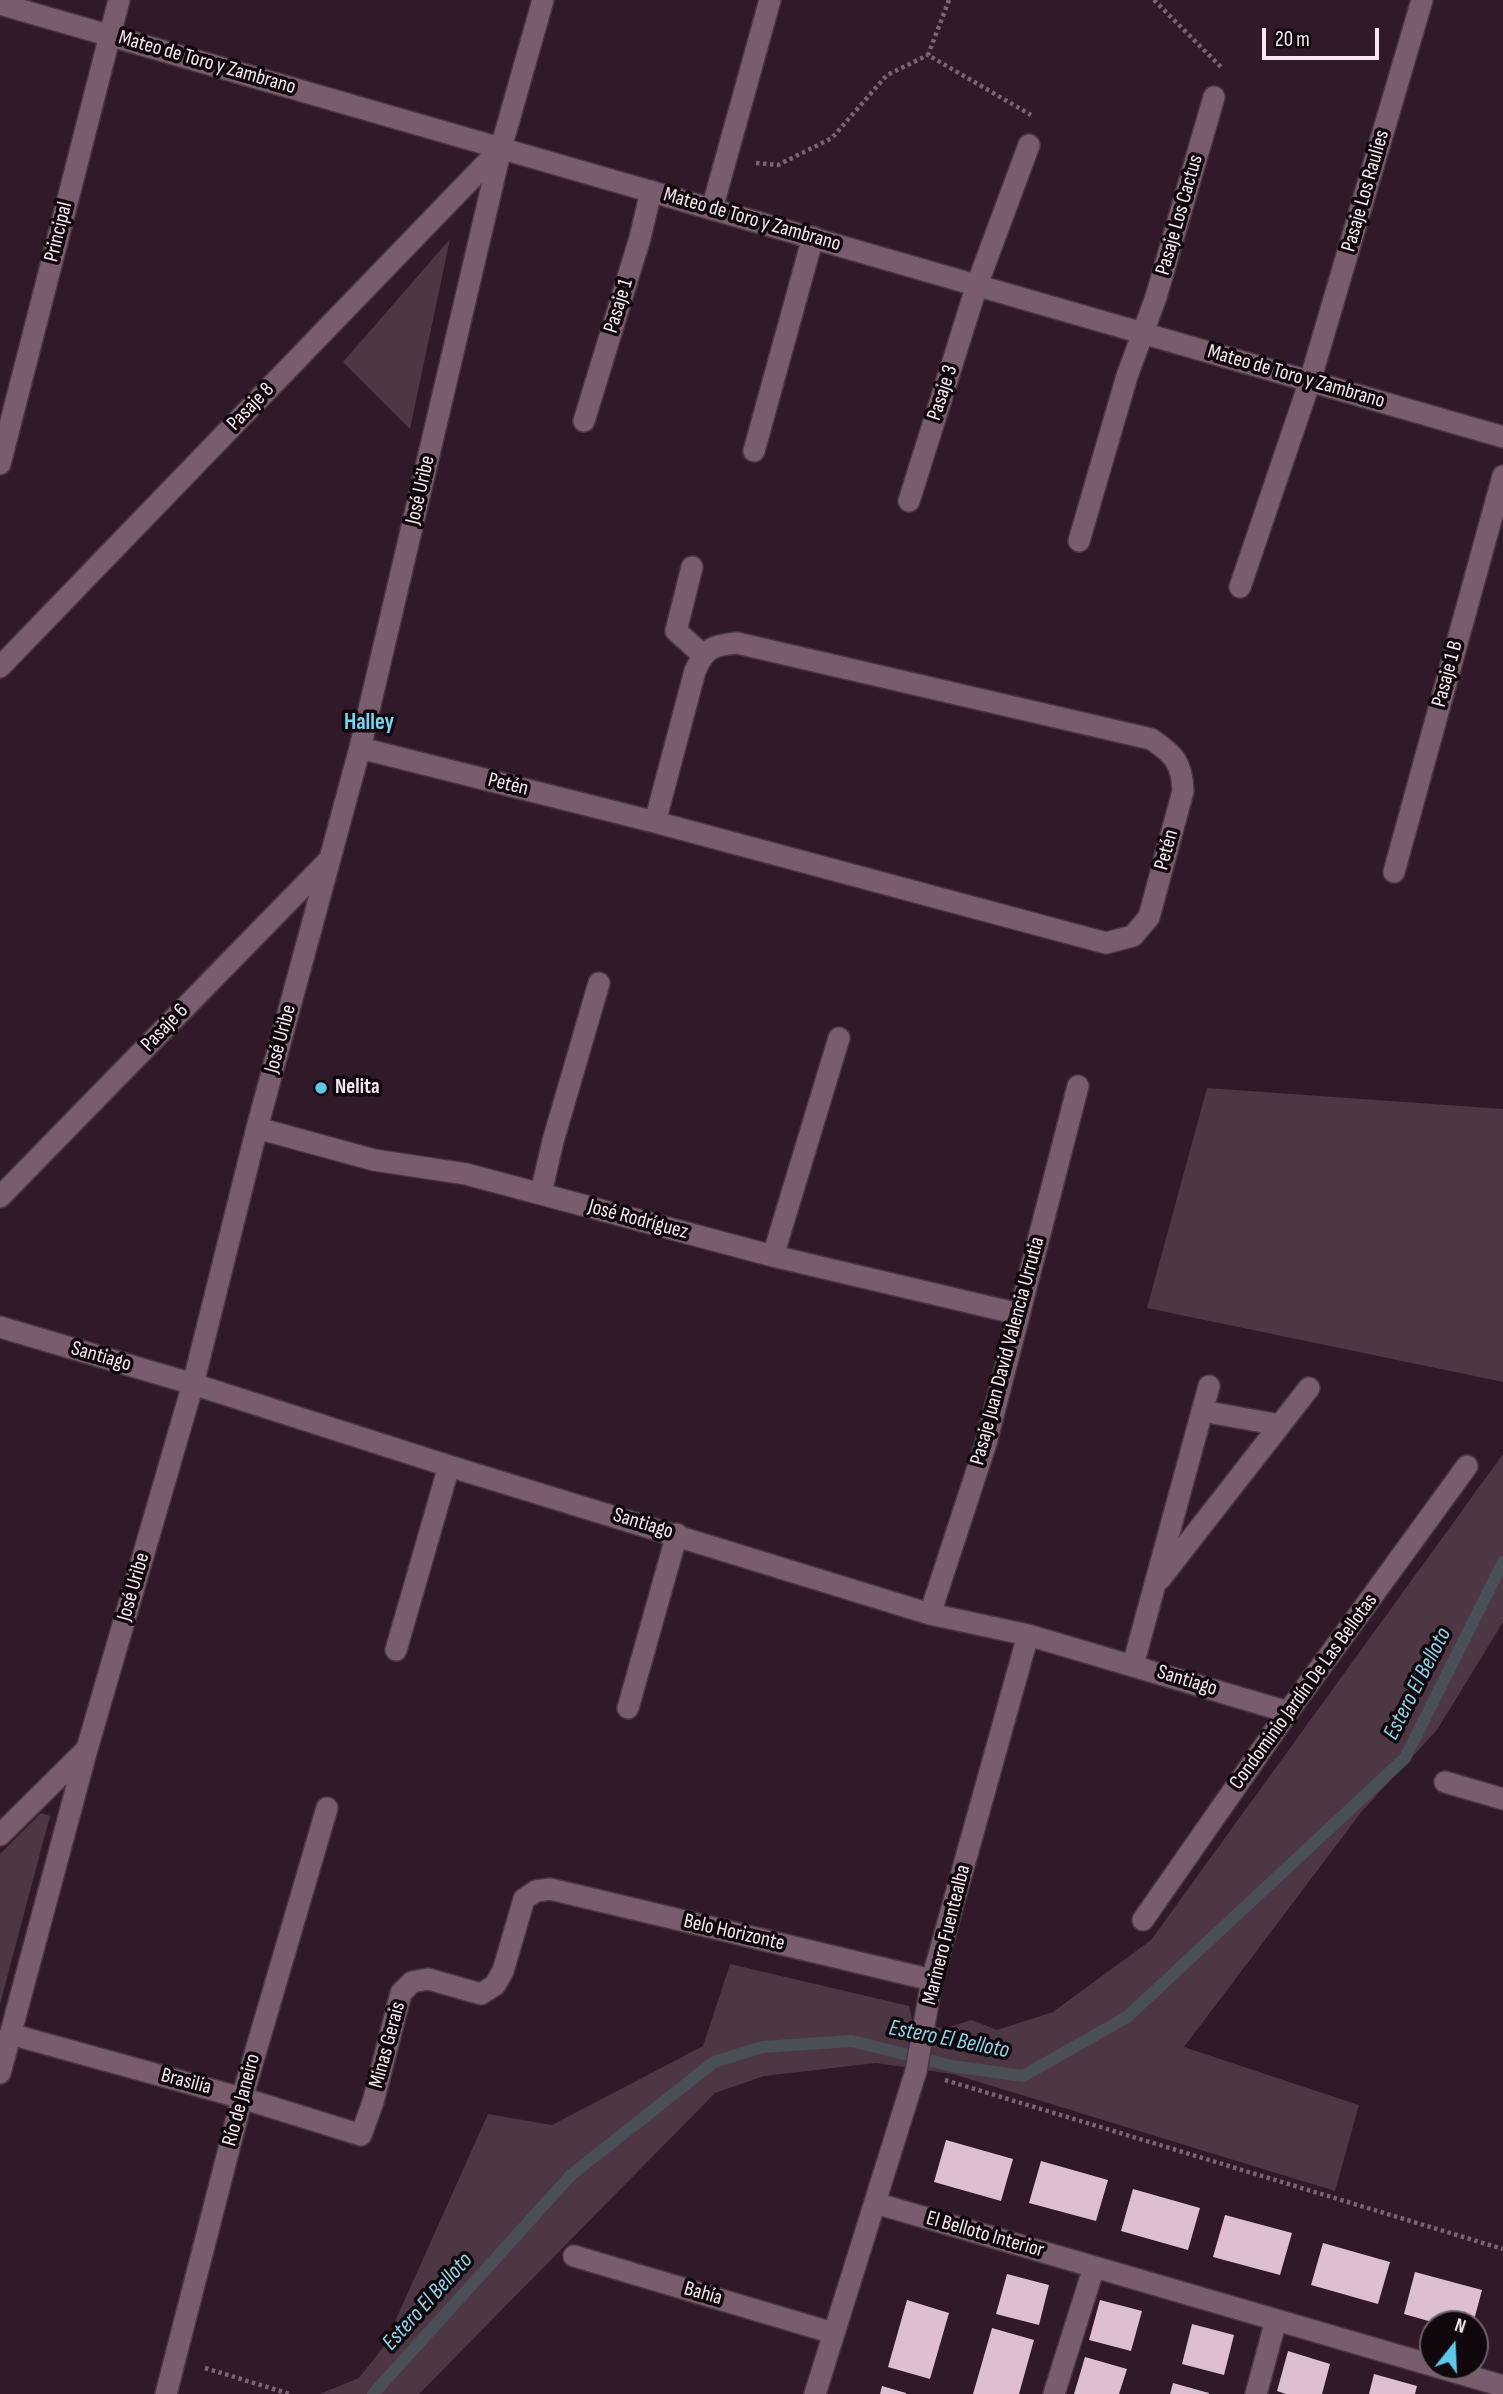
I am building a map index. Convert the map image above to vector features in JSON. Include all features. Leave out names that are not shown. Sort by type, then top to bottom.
[{"type":"street","name":"José Uribe","points":[[0,2073],[87,1749],[193,1384],[257,1128],[331,859],[360,748],[501,148],[543,0]]},
{"type":"street","points":[[712,209],[770,0]]},
{"type":"street","name":"Pasaje Los Raulies","points":[[1240,587],[1310,381],[1422,0]]},
{"type":"street","name":"Principal","points":[[0,464],[119,2]]},
{"type":"street","name":"Mateo de Toro y Zambrano","points":[[0,4],[1503,437]]},
{"type":"street","name":"Pasaje Los Cactus","points":[[1079,541],[1142,333],[1156,297],[1214,97]]},
{"type":"street","name":"Pasaje 3","points":[[909,501],[978,285],[1029,145]]},
{"type":"street","name":"Pasaje 8","points":[[0,667],[501,148]]},
{"type":"street","name":"Pasaje 1","points":[[584,421],[640,238],[651,191]]},
{"type":"street","points":[[754,451],[813,237]]},
{"type":"street","name":"Pasaje 1 B","points":[[1394,872],[1503,476]]},
{"type":"street","points":[[655,822],[695,671],[703,654],[676,631],[692,567]]},
{"type":"street","name":"Petén","points":[[360,748],[655,822],[1106,943],[1133,936],[1149,917],[1182,791],[1182,775],[1177,761],[1151,739],[737,643],[719,645],[703,654]]},
{"type":"street","name":"Pasaje 6","points":[[0,1197],[331,859]]},
{"type":"street","points":[[541,1193],[553,1141],[600,983]]},
{"type":"street","points":[[773,1256],[839,1038]]},
{"type":"street","name":"Pasaje Juan David Valencia Urrutia","points":[[930,1614],[986,1443],[1078,1086]]},
{"type":"street","name":"José Rodríguez","points":[[257,1128],[374,1160],[466,1174],[773,1256],[1018,1314]]},
{"type":"street","name":"Santiago","points":[[0,1327],[193,1384],[930,1614],[1028,1635],[1288,1712]]},
{"type":"street","points":[[1133,1665],[1209,1385]]},
{"type":"street","points":[[1155,1587],[1309,1388]]},
{"type":"street","points":[[1202,1411],[1280,1425]]},
{"type":"street","points":[[396,1650],[449,1466]]},
{"type":"street","name":"Condominio Jardín De Las Bellotas","points":[[1143,1920],[1288,1712],[1467,1466]]},
{"type":"street","points":[[628,1708],[677,1534]]},
{"type":"street","name":"Marinero Fuentealba","points":[[815,2394],[916,2071],[932,1980],[1028,1635]]},
{"type":"street","points":[[0,1835],[87,1749]]},
{"type":"street","points":[[1445,1782],[1503,1799]]},
{"type":"street","name":"Río de Janeiro","points":[[166,2394],[242,2098],[327,1808]]},
{"type":"street","name":"Belo Horizonte","points":[[536,1891],[550,1889],[932,1980]]},
{"type":"street","name":"Minas Gerais","points":[[361,2134],[373,2102],[401,1993],[412,1982],[428,1979],[481,1994],[495,1984],[503,1971],[524,1899],[536,1891]]},
{"type":"street","name":"Brasilia","points":[[10,2034],[361,2134]]},
{"type":"street","name":"El Belloto Interior","points":[[875,2203],[1276,2320],[1462,2385],[1503,2386]]},
{"type":"street","name":"Bahía","points":[[573,2256],[833,2333]]},
{"type":"street","points":[[1054,2394],[1094,2267]]},
{"type":"street","points":[[1256,2394],[1276,2320]]},
{"type":"path","points":[[724,160],[778,165],[831,138],[887,75],[928,55],[949,0]]},
{"type":"path","points":[[1154,0],[1222,67],[1214,97]]},
{"type":"path","points":[[928,55],[1038,119],[1029,145]]},
{"type":"path","points":[[916,2071],[1503,2249]]},
{"type":"path","points":[[174,2359],[290,2394]]},
{"type":"shaded area","points":[[450,239],[410,429],[343,362]]},
{"type":"shaded area","points":[[1207,1088],[1503,1109],[1503,1382],[1147,1308]]},
{"type":"shaded area","points":[[1503,1454],[1503,1622],[1437,1730],[1363,1810],[1184,2047],[1359,2105],[1335,2191],[953,2074],[876,2063],[764,2076],[715,2093],[419,2394],[320,2394],[359,2378],[384,2346],[488,2114],[552,2125],[703,2046],[730,1964],[909,2006],[913,2024],[945,2028],[972,2020],[997,2030],[1053,2012],[1151,1940]]},
{"type":"shaded area","points":[[41,1813],[50,1816],[0,2004],[0,1854]]},
{"type":"building","points":[[946,2140],[1013,2159],[1001,2201],[934,2182]]},
{"type":"building","points":[[1041,2161],[1108,2180],[1096,2221],[1029,2203]]},
{"type":"building","points":[[1133,2189],[1200,2208],[1188,2250],[1121,2231]]},
{"type":"building","points":[[1225,2215],[1292,2233],[1280,2275],[1213,2257]]},
{"type":"building","points":[[1323,2243],[1390,2262],[1378,2304],[1311,2285]]},
{"type":"building","points":[[1415,2272],[1482,2290],[1477,2310],[1419,2310],[1419,2318],[1404,2314]]},
{"type":"building","points":[[1007,2274],[1049,2285],[1039,2325],[996,2314]]},
{"type":"building","points":[[907,2300],[949,2313],[930,2379],[888,2367]]},
{"type":"building","points":[[1100,2300],[1142,2311],[1131,2351],[1089,2340]]},
{"type":"building","points":[[1192,2324],[1234,2335],[1224,2375],[1182,2364]]},
{"type":"building","points":[[992,2328],[1034,2340],[1019,2394],[973,2394]]},
{"type":"building","points":[[1288,2351],[1330,2364],[1322,2394],[1286,2394],[1277,2391]]},
{"type":"building","points":[[1085,2357],[1127,2369],[1119,2394],[1074,2394]]},
{"type":"building","points":[[1374,2374],[1417,2386],[1415,2394],[1369,2394]]},
{"type":"building","points":[[1173,2383],[1209,2393],[1209,2394],[1170,2394]]},
{"type":"building","points":[[882,2386],[906,2393],[906,2394],[880,2394]]},
{"type":"waterway","name":"Estero El Belloto","points":[[373,2394],[571,2175],[714,2062],[762,2047],[852,2041],[952,2066],[1023,2076],[1127,2017],[1405,1758],[1503,1562]]},
{"type":"place","name":"Nelita","points":[[321,1088]]},
{"type":"district","name":"Halley","points":[[369,723]]}]
